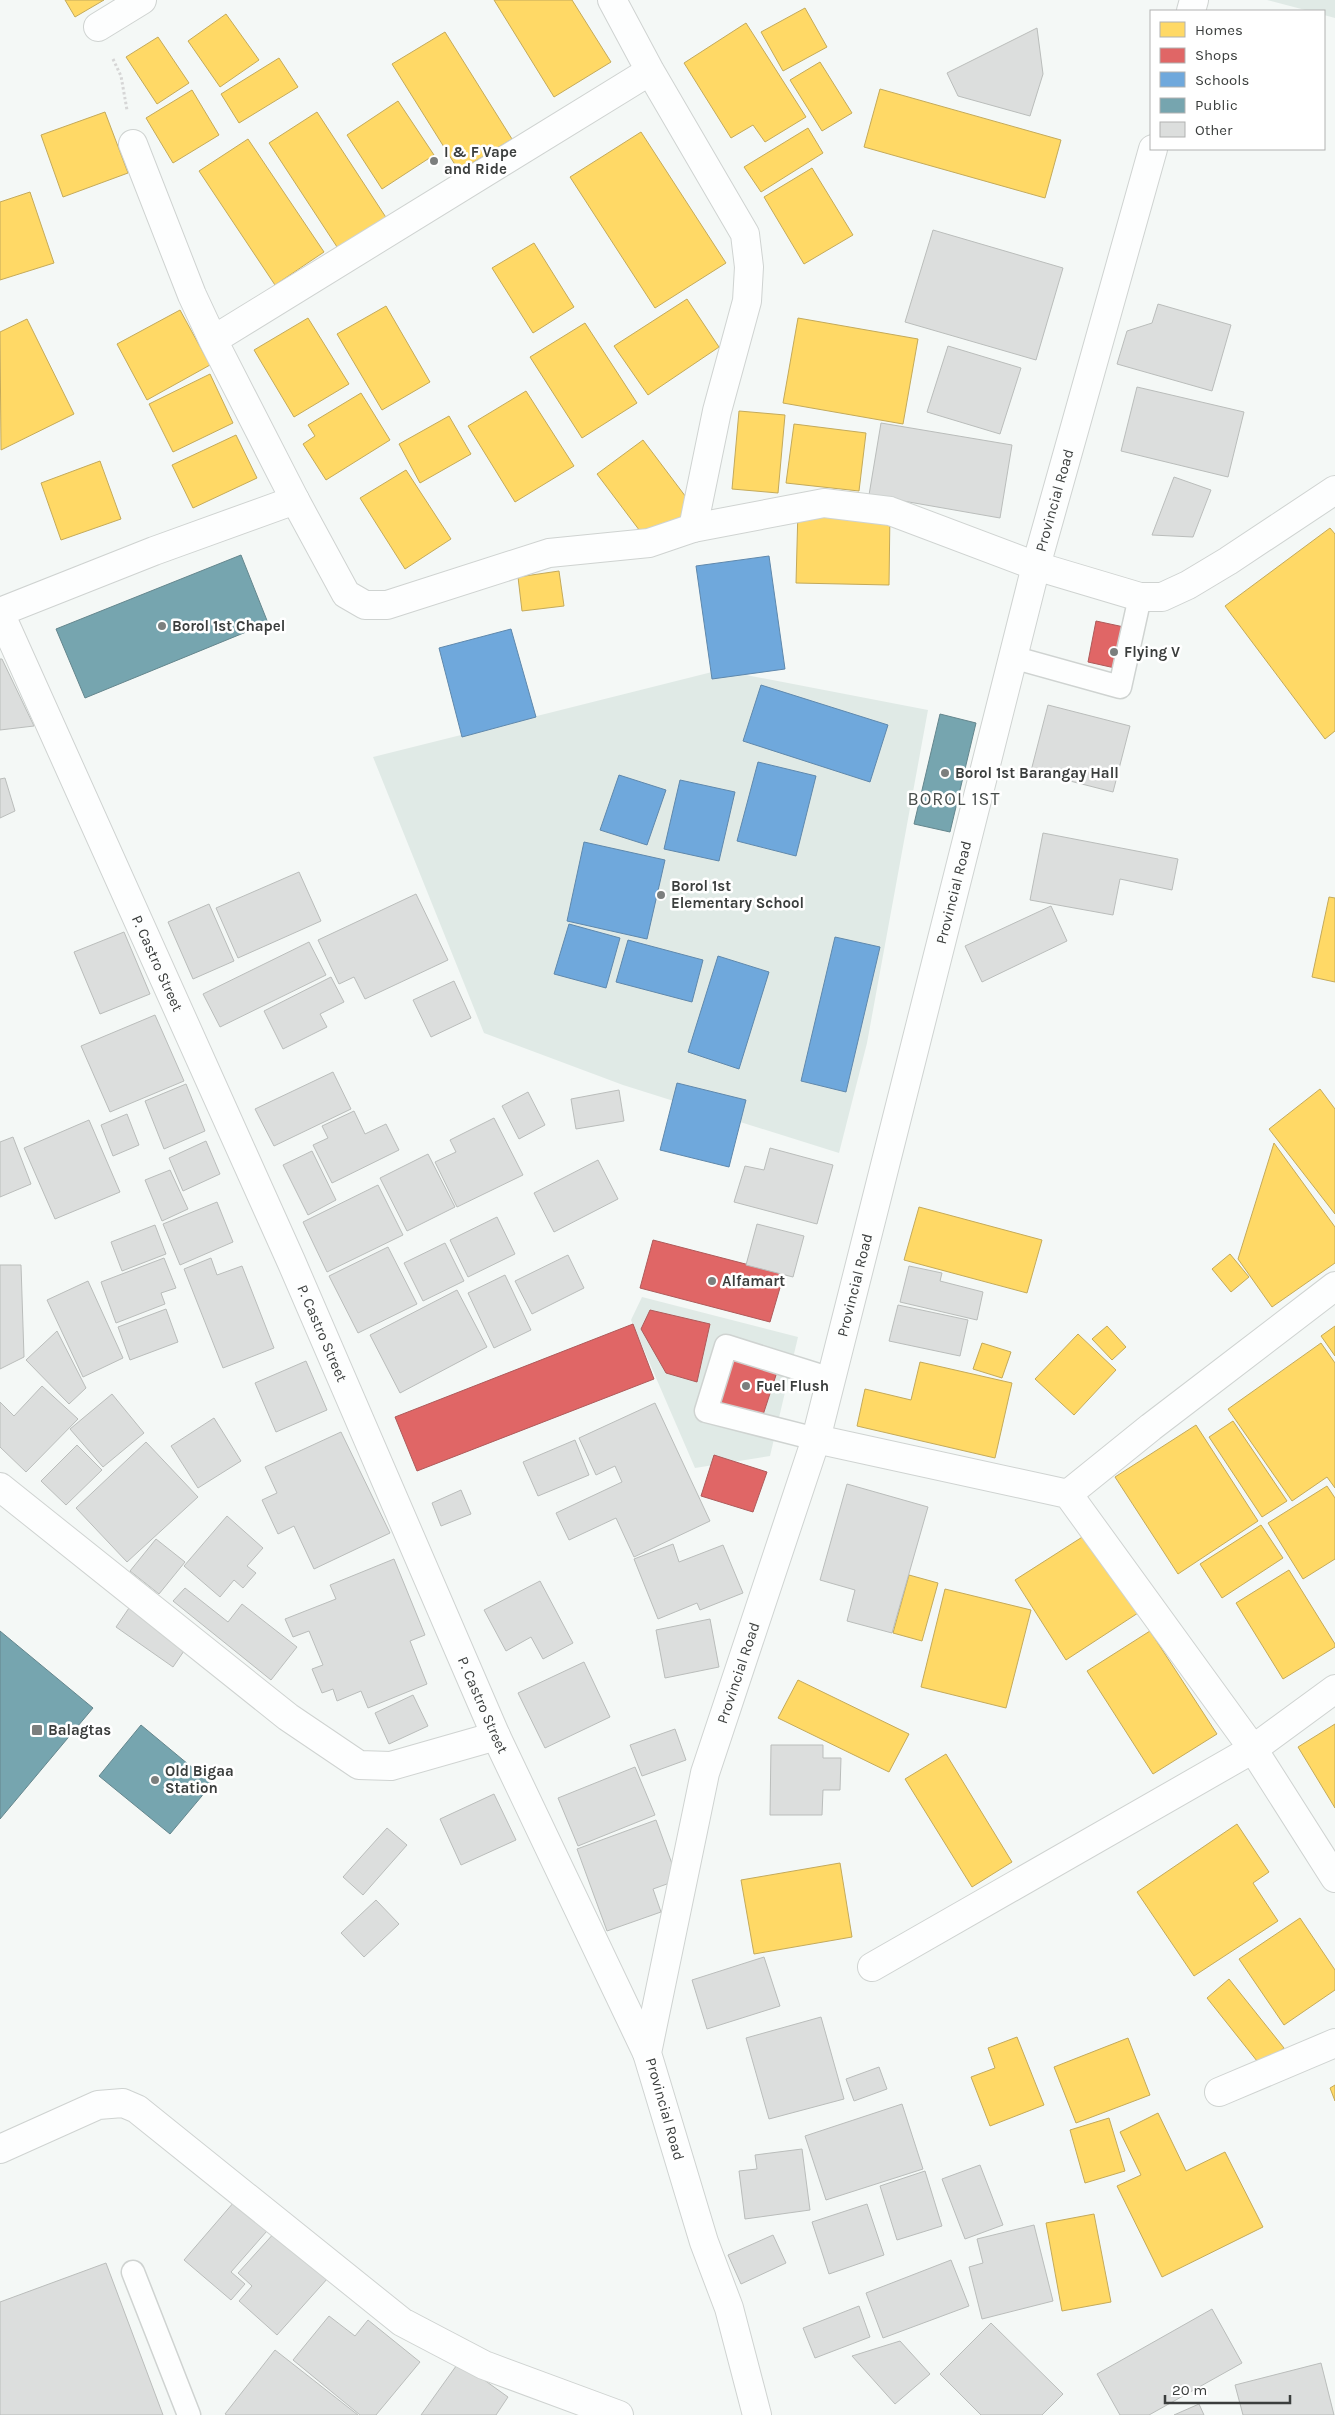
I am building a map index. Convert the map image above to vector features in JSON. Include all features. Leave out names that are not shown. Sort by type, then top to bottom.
[{"type":"main road","points":[[98,27],[142,0]]},
{"type":"main road","points":[[612,0],[650,70],[745,234],[749,268],[748,301],[717,411],[692,528]]},
{"type":"main road","points":[[213,340],[650,70]]},
{"type":"main road","points":[[133,144],[192,295],[213,340],[295,500],[346,594],[365,605],[387,605],[549,552],[649,543],[692,528],[824,504],[890,511],[1036,566],[1140,597],[1162,597],[1188,585],[1228,561],[1335,490]]},
{"type":"main road","name":"Provincial Road","points":[[757,2415],[729,2308],[704,2242],[647,2053],[706,1774],[816,1439],[1012,657],[1153,150]]},
{"type":"main road","points":[[0,613],[154,551],[295,500]]},
{"type":"main road","name":"P. Castro Street","points":[[0,613],[291,1261],[496,1736],[647,2053]]},
{"type":"main road","points":[[1068,1494],[1151,1427],[1335,1286]]},
{"type":"main road","points":[[816,1439],[1068,1494],[1253,1749],[1335,1878]]},
{"type":"main road","points":[[0,1487],[288,1717],[359,1765],[391,1766],[496,1736]]},
{"type":"main road","points":[[872,1967],[1253,1749],[1335,1689]]},
{"type":"main road","points":[[1219,2092],[1335,2043]]},
{"type":"main road","points":[[0,2149],[98,2105],[123,2103],[138,2109],[402,2322],[484,2365],[619,2415]]},
{"type":"lane","points":[[1012,657],[1120,686],[1140,597]]},
{"type":"lane","points":[[816,1439],[706,1411],[726,1346],[831,1379]]},
{"type":"lane","points":[[133,2272],[189,2415]]},
{"type":"path","points":[[98,27],[122,76],[133,144]]},
{"type":"shaded area","points":[[1267,0],[1335,0],[1335,18],[1325,15],[1325,10],[1305,10]]},
{"type":"shaded area","name":"Borol 1st Elementary School","points":[[720,670],[928,710],[867,1043],[839,1153],[623,1085],[484,1033],[373,757]]},
{"type":"shaded area","points":[[642,1297],[798,1337],[770,1456],[695,1468],[631,1320]]},
{"type":"building: Homes","points":[[65,0],[104,0],[75,17]]},
{"type":"building: Homes","points":[[494,0],[572,0],[611,62],[554,97]]},
{"type":"building: Homes","points":[[805,8],[827,47],[783,71],[761,32]]},
{"type":"building: Homes","points":[[226,14],[259,60],[220,87],[188,41]]},
{"type":"building: Homes","points":[[746,23],[806,117],[765,142],[753,125],[731,138],[684,63]]},
{"type":"building: Homes","points":[[445,32],[512,139],[459,171],[392,64]]},
{"type":"building: Homes","points":[[158,37],[189,83],[157,104],[126,57]]},
{"type":"building: Homes","points":[[279,58],[298,87],[239,123],[221,94]]},
{"type":"building: Homes","points":[[820,62],[852,113],[822,131],[790,80]]},
{"type":"building: Homes","points":[[880,89],[1061,140],[1045,198],[864,147]]},
{"type":"building: Homes","points":[[192,90],[219,135],[173,163],[146,118]]},
{"type":"building: Homes","points":[[398,101],[434,155],[382,189],[347,135]]},
{"type":"building: Homes","points":[[105,112],[128,173],[63,197],[41,135]]},
{"type":"building: Homes","points":[[317,112],[389,222],[341,253],[269,143]]},
{"type":"building: Homes","points":[[808,128],[823,153],[761,192],[744,167]]},
{"type":"building: Homes","points":[[641,132],[726,263],[655,308],[570,177]]},
{"type":"building: Homes","points":[[248,139],[324,252],[275,285],[199,171]]},
{"type":"building: Homes","points":[[812,168],[853,235],[804,264],[764,197]]},
{"type":"building: Homes","points":[[30,192],[54,263],[0,280],[0,202]]},
{"type":"building: Homes","points":[[534,243],[574,307],[533,333],[492,268]]},
{"type":"building: Homes","points":[[687,299],[719,347],[648,395],[614,346]]},
{"type":"building: Homes","points":[[386,306],[430,382],[382,410],[337,334]]},
{"type":"building: Homes","points":[[180,310],[210,365],[147,400],[117,344]]},
{"type":"building: Homes","points":[[308,318],[349,384],[294,417],[254,350]]},
{"type":"building: Homes","points":[[798,318],[918,339],[903,424],[783,403]]},
{"type":"building: Homes","points":[[27,319],[74,414],[1,450],[0,332]]},
{"type":"building: Homes","points":[[585,323],[637,403],[582,438],[530,357]]},
{"type":"building: Homes","points":[[210,374],[233,423],[173,452],[149,404]]},
{"type":"building: Homes","points":[[526,391],[574,466],[515,502],[468,426]]},
{"type":"building: Homes","points":[[361,393],[390,440],[326,480],[303,444],[315,436],[308,425]]},
{"type":"building: Homes","points":[[739,411],[785,415],[778,493],[732,489]]},
{"type":"building: Homes","points":[[449,416],[471,454],[420,483],[399,444]]},
{"type":"building: Homes","points":[[794,424],[866,433],[859,491],[786,483]]},
{"type":"building: Homes","points":[[236,435],[257,478],[193,508],[172,465]]},
{"type":"building: Homes","points":[[643,440],[695,509],[649,543],[597,474]]},
{"type":"building: Homes","points":[[100,461],[121,519],[61,540],[41,483]]},
{"type":"building: Homes","points":[[406,470],[451,539],[405,569],[360,498]]},
{"type":"building: Homes","points":[[798,509],[890,511],[889,585],[796,583]]},
{"type":"building: Homes","points":[[1330,528],[1335,534],[1335,731],[1325,739],[1225,606]]},
{"type":"building: Homes","points":[[559,571],[564,606],[522,611],[518,577]]},
{"type":"building: Homes","points":[[1329,897],[1335,898],[1335,982],[1312,977]]},
{"type":"building: Homes","points":[[1320,1089],[1335,1109],[1335,1214],[1269,1129]]},
{"type":"building: Homes","points":[[1274,1143],[1335,1227],[1335,1263],[1272,1307],[1238,1259]]},
{"type":"building: Homes","points":[[919,1207],[1042,1240],[1027,1293],[904,1260]]},
{"type":"building: Homes","points":[[1230,1254],[1249,1277],[1231,1292],[1212,1269]]},
{"type":"building: Homes","points":[[1107,1326],[1126,1347],[1112,1360],[1092,1339]]},
{"type":"building: Homes","points":[[1335,1326],[1335,1356],[1321,1336]]},
{"type":"building: Homes","points":[[1078,1334],[1116,1370],[1074,1415],[1035,1379]]},
{"type":"building: Homes","points":[[982,1343],[1011,1352],[1002,1378],[973,1369]]},
{"type":"building: Homes","points":[[1321,1343],[1335,1363],[1335,1488],[1327,1477],[1292,1501],[1228,1409]]},
{"type":"building: Homes","points":[[920,1362],[1012,1383],[995,1458],[857,1426],[865,1389],[911,1400]]},
{"type":"building: Homes","points":[[1233,1421],[1287,1501],[1262,1517],[1209,1437]]},
{"type":"building: Homes","points":[[1196,1425],[1258,1521],[1178,1574],[1115,1477]]},
{"type":"building: Homes","points":[[1327,1486],[1335,1498],[1335,1559],[1303,1579],[1268,1523]]},
{"type":"building: Homes","points":[[1261,1525],[1283,1558],[1222,1598],[1200,1564]]},
{"type":"building: Homes","points":[[1087,1534],[1138,1613],[1066,1660],[1015,1580]]},
{"type":"building: Homes","points":[[1289,1570],[1335,1644],[1335,1647],[1283,1679],[1236,1603]]},
{"type":"building: Homes","points":[[909,1575],[938,1583],[922,1641],[893,1633]]},
{"type":"building: Homes","points":[[945,1589],[1031,1610],[1006,1708],[921,1687]]},
{"type":"building: Homes","points":[[1150,1631],[1217,1734],[1153,1774],[1087,1671]]},
{"type":"building: Homes","points":[[798,1680],[909,1734],[889,1772],[778,1718]]},
{"type":"building: Homes","points":[[1335,1724],[1335,1808],[1298,1747]]},
{"type":"building: Homes","points":[[946,1754],[1012,1862],[972,1887],[905,1779]]},
{"type":"building: Homes","points":[[1237,1824],[1269,1872],[1253,1883],[1278,1921],[1194,1976],[1137,1892]]},
{"type":"building: Homes","points":[[840,1863],[852,1937],[754,1954],[741,1880]]},
{"type":"building: Homes","points":[[1300,1918],[1335,1970],[1335,1990],[1284,2025],[1239,1959]]},
{"type":"building: Homes","points":[[1229,1979],[1284,2048],[1261,2066],[1207,1998]]},
{"type":"building: Homes","points":[[1017,2037],[1044,2105],[990,2126],[971,2077],[995,2068],[988,2048]]},
{"type":"building: Homes","points":[[1128,2038],[1150,2095],[1076,2123],[1054,2067]]},
{"type":"building: Homes","points":[[1335,2085],[1335,2101],[1330,2088]]},
{"type":"building: Homes","points":[[1158,2113],[1186,2171],[1225,2152],[1263,2227],[1162,2277],[1117,2186],[1141,2175],[1120,2132]]},
{"type":"building: Homes","points":[[1109,2118],[1125,2171],[1085,2183],[1070,2130]]},
{"type":"building: Homes","points":[[1094,2214],[1111,2302],[1062,2311],[1046,2223]]},
{"type":"building: Shops","points":[[1096,621],[1124,627],[1115,668],[1088,662]]},
{"type":"building: Shops","name":"Alfamart","points":[[653,1240],[784,1274],[770,1322],[640,1288]]},
{"type":"building: Shops","points":[[650,1310],[710,1324],[697,1382],[666,1373],[641,1329]]},
{"type":"building: Shops","points":[[633,1324],[654,1379],[417,1471],[395,1417]]},
{"type":"building: Shops","name":"Fuel Flush","points":[[731,1354],[778,1369],[762,1418],[715,1403]]},
{"type":"building: Shops","points":[[714,1455],[767,1472],[753,1512],[701,1496]]},
{"type":"building: Schools","points":[[769,556],[785,669],[712,679],[696,566]]},
{"type":"building: Schools","points":[[511,629],[536,717],[462,737],[439,648]]},
{"type":"building: Schools","points":[[761,685],[888,725],[870,782],[743,741]]},
{"type":"building: Schools","points":[[758,762],[816,776],[796,856],[737,841]]},
{"type":"building: Schools","points":[[619,775],[666,790],[647,845],[600,830]]},
{"type":"building: Schools","points":[[680,780],[735,792],[719,861],[664,849]]},
{"type":"building: Schools","points":[[584,842],[665,860],[647,939],[567,921]]},
{"type":"building: Schools","points":[[569,924],[620,938],[606,988],[554,974]]},
{"type":"building: Schools","points":[[835,937],[880,947],[846,1092],[801,1081]]},
{"type":"building: Schools","points":[[628,940],[703,960],[692,1002],[616,982]]},
{"type":"building: Schools","points":[[718,956],[769,972],[739,1069],[688,1052]]},
{"type":"building: Schools","points":[[677,1083],[746,1100],[729,1167],[660,1150]]},
{"type":"building: Public","name":"Borol 1st Chapel","points":[[241,555],[268,623],[85,698],[56,629]]},
{"type":"building: Public","name":"Borol 1st Barangay Hall","points":[[940,714],[976,723],[950,832],[914,824]]},
{"type":"building: Public","name":"Balagtas","points":[[0,1631],[93,1708],[0,1819]]},
{"type":"building: Public","name":"Old Bigaa Station","points":[[141,1725],[212,1784],[170,1834],[99,1776]]},
{"type":"building: Other","points":[[1037,28],[1043,74],[1030,116],[958,96],[947,73]]},
{"type":"building: Other","points":[[933,230],[1063,268],[1036,360],[905,322]]},
{"type":"building: Other","points":[[1158,304],[1231,325],[1212,391],[1117,364],[1127,331],[1152,323]]},
{"type":"building: Other","points":[[948,346],[1021,368],[1000,434],[927,412]]},
{"type":"building: Other","points":[[1137,387],[1244,412],[1228,477],[1121,451]]},
{"type":"building: Other","points":[[881,423],[1012,445],[1000,518],[869,495]]},
{"type":"building: Other","points":[[1174,477],[1211,490],[1193,537],[1152,535]]},
{"type":"building: Other","points":[[0,659],[2,659],[34,726],[0,730]]},
{"type":"building: Other","points":[[1048,705],[1130,726],[1113,792],[1031,771]]},
{"type":"building: Other","points":[[5,778],[15,811],[0,818],[0,779]]},
{"type":"building: Other","points":[[1043,833],[1178,859],[1172,890],[1120,879],[1113,915],[1030,900]]},
{"type":"building: Other","points":[[299,872],[321,921],[238,958],[216,908]]},
{"type":"building: Other","points":[[416,894],[448,960],[365,999],[354,977],[339,984],[318,940]]},
{"type":"building: Other","points":[[209,904],[234,961],[193,979],[168,922]]},
{"type":"building: Other","points":[[1051,906],[1067,941],[982,982],[965,946]]},
{"type":"building: Other","points":[[124,932],[150,994],[100,1014],[74,952]]},
{"type":"building: Other","points":[[309,942],[326,975],[220,1027],[203,994]]},
{"type":"building: Other","points":[[331,977],[344,1002],[320,1014],[327,1027],[283,1049],[264,1011]]},
{"type":"building: Other","points":[[454,981],[471,1018],[431,1037],[413,1000]]},
{"type":"building: Other","points":[[155,1015],[184,1081],[110,1112],[81,1046]]},
{"type":"building: Other","points":[[333,1072],[351,1109],[274,1146],[255,1109]]},
{"type":"building: Other","points":[[186,1084],[205,1131],[164,1149],[145,1101]]},
{"type":"building: Other","points":[[619,1090],[624,1121],[576,1129],[571,1099]]},
{"type":"building: Other","points":[[528,1092],[545,1125],[519,1139],[502,1106]]},
{"type":"building: Other","points":[[354,1111],[365,1134],[386,1124],[399,1150],[332,1183],[313,1145],[328,1138],[322,1126]]},
{"type":"building: Other","points":[[127,1114],[139,1145],[113,1156],[101,1125]]},
{"type":"building: Other","points":[[494,1118],[523,1175],[457,1207],[435,1162],[456,1152],[450,1140]]},
{"type":"building: Other","points":[[89,1120],[120,1192],[55,1219],[24,1148]]},
{"type":"building: Other","points":[[13,1137],[31,1184],[0,1197],[0,1142]]},
{"type":"building: Other","points":[[206,1141],[220,1174],[183,1191],[169,1158]]},
{"type":"building: Other","points":[[770,1148],[833,1165],[817,1224],[734,1202],[745,1166],[764,1170]]},
{"type":"building: Other","points":[[312,1151],[336,1200],[308,1215],[283,1165]]},
{"type":"building: Other","points":[[428,1154],[455,1207],[407,1231],[380,1178]]},
{"type":"building: Other","points":[[598,1160],[618,1199],[554,1232],[534,1193]]},
{"type":"building: Other","points":[[170,1170],[188,1209],[162,1221],[145,1180]]},
{"type":"building: Other","points":[[378,1185],[403,1235],[327,1272],[303,1222]]},
{"type":"building: Other","points":[[217,1202],[233,1242],[180,1265],[163,1224]]},
{"type":"building: Other","points":[[497,1217],[515,1254],[468,1277],[450,1240]]},
{"type":"building: Other","points":[[757,1224],[804,1236],[793,1277],[746,1265]]},
{"type":"building: Other","points":[[155,1225],[166,1254],[122,1271],[111,1242]]},
{"type":"building: Other","points":[[445,1243],[464,1281],[423,1301],[404,1263]]},
{"type":"building: Other","points":[[388,1247],[417,1304],[358,1333],[329,1276]]},
{"type":"building: Other","points":[[568,1255],[584,1288],[532,1314],[515,1281]]},
{"type":"building: Other","points":[[164,1258],[176,1288],[161,1293],[165,1304],[116,1323],[101,1282]]},
{"type":"building: Other","points":[[211,1258],[217,1275],[242,1266],[274,1348],[223,1368],[184,1269]]},
{"type":"building: Other","points":[[0,1265],[21,1265],[24,1357],[0,1369]]},
{"type":"building: Other","points":[[909,1266],[942,1273],[940,1281],[983,1292],[977,1320],[900,1302]]},
{"type":"building: Other","points":[[505,1275],[531,1330],[494,1348],[468,1293]]},
{"type":"building: Other","points":[[88,1281],[123,1358],[83,1377],[47,1300]]},
{"type":"building: Other","points":[[457,1290],[487,1347],[400,1393],[370,1335]]},
{"type":"building: Other","points":[[898,1305],[968,1320],[960,1356],[889,1341]]},
{"type":"building: Other","points":[[166,1309],[178,1342],[130,1360],[118,1327]]},
{"type":"building: Other","points":[[57,1331],[86,1388],[69,1404],[26,1360]]},
{"type":"building: Other","points":[[306,1361],[327,1410],[276,1432],[255,1383]]},
{"type":"building: Other","points":[[42,1386],[78,1419],[26,1472],[0,1447],[0,1402],[14,1416]]},
{"type":"building: Other","points":[[112,1394],[144,1433],[103,1467],[70,1429]]},
{"type":"building: Other","points":[[655,1403],[710,1521],[634,1557],[616,1518],[569,1540],[556,1513],[622,1482],[615,1466],[596,1475],[579,1438]]},
{"type":"building: Other","points":[[214,1418],[241,1461],[198,1488],[171,1446]]},
{"type":"building: Other","points":[[341,1432],[390,1533],[314,1569],[294,1526],[278,1534],[262,1500],[277,1493],[265,1467]]},
{"type":"building: Other","points":[[575,1440],[589,1475],[538,1496],[523,1462]]},
{"type":"building: Other","points":[[146,1442],[198,1497],[127,1562],[76,1508]]},
{"type":"building: Other","points":[[77,1445],[102,1470],[66,1505],[41,1481]]},
{"type":"building: Other","points":[[847,1484],[928,1507],[892,1633],[847,1621],[855,1590],[820,1580]]},
{"type":"building: Other","points":[[461,1490],[471,1514],[441,1526],[432,1503]]},
{"type":"building: Other","points":[[227,1516],[263,1548],[247,1566],[256,1573],[243,1588],[234,1580],[220,1597],[184,1566]]},
{"type":"building: Other","points":[[156,1539],[185,1562],[159,1594],[130,1571]]},
{"type":"building: Other","points":[[673,1544],[679,1562],[723,1545],[743,1593],[700,1610],[697,1603],[658,1619],[634,1559]]},
{"type":"building: Other","points":[[394,1559],[425,1635],[410,1641],[427,1684],[368,1708],[361,1691],[337,1701],[333,1689],[322,1693],[312,1669],[323,1665],[309,1631],[293,1637],[285,1619],[336,1599],[330,1585]]},
{"type":"building: Other","points":[[540,1581],[573,1643],[543,1659],[531,1637],[506,1651],[484,1610]]},
{"type":"building: Other","points":[[185,1588],[228,1622],[242,1604],[297,1647],[271,1680],[173,1601]]},
{"type":"building: Other","points":[[129,1608],[186,1648],[173,1667],[116,1627]]},
{"type":"building: Other","points":[[710,1619],[719,1667],[665,1678],[656,1630]]},
{"type":"building: Other","points":[[584,1662],[610,1717],[545,1748],[518,1693]]},
{"type":"building: Other","points":[[413,1695],[428,1726],[389,1744],[375,1713]]},
{"type":"building: Other","points":[[675,1729],[686,1760],[642,1776],[630,1745]]},
{"type":"building: Other","points":[[771,1745],[823,1745],[823,1758],[841,1758],[840,1790],[823,1790],[822,1815],[770,1815]]},
{"type":"building: Other","points":[[635,1767],[655,1815],[578,1846],[558,1798]]},
{"type":"building: Other","points":[[494,1794],[516,1840],[461,1865],[440,1819]]},
{"type":"building: Other","points":[[656,1820],[678,1880],[653,1889],[661,1912],[607,1931],[577,1849]]},
{"type":"building: Other","points":[[387,1828],[407,1845],[363,1895],[343,1877]]},
{"type":"building: Other","points":[[376,1900],[399,1924],[364,1957],[341,1933]]},
{"type":"building: Other","points":[[764,1957],[780,2006],[707,2029],[692,1980]]},
{"type":"building: Other","points":[[821,2017],[844,2099],[769,2119],[746,2038]]},
{"type":"building: Other","points":[[879,2067],[887,2089],[854,2101],[846,2079]]},
{"type":"building: Other","points":[[902,2104],[923,2169],[826,2200],[805,2136]]},
{"type":"building: Other","points":[[802,2149],[810,2210],[745,2219],[739,2171],[757,2169],[755,2155]]},
{"type":"building: Other","points":[[980,2165],[1003,2225],[965,2239],[942,2179]]},
{"type":"building: Other","points":[[925,2171],[942,2226],[897,2240],[880,2186]]},
{"type":"building: Other","points":[[234,2202],[267,2231],[231,2272],[245,2284],[231,2300],[184,2260]]},
{"type":"building: Other","points":[[867,2204],[884,2255],[829,2274],[812,2222]]},
{"type":"building: Other","points":[[1034,2225],[1053,2301],[982,2319],[969,2267],[983,2263],[977,2239]]},
{"type":"building: Other","points":[[276,2231],[328,2278],[277,2335],[239,2301],[252,2286],[238,2273]]},
{"type":"building: Other","points":[[773,2235],[786,2263],[741,2284],[728,2255]]},
{"type":"building: Other","points":[[951,2260],[969,2306],[883,2338],[866,2293]]},
{"type":"building: Other","points":[[106,2263],[163,2415],[0,2415],[0,2302]]},
{"type":"building: Other","points":[[859,2306],[870,2337],[815,2358],[803,2328]]},
{"type":"building: Other","points":[[1212,2309],[1242,2363],[1149,2415],[1120,2415],[1097,2374]]},
{"type":"building: Other","points":[[329,2316],[355,2336],[368,2320],[420,2362],[376,2415],[360,2415],[293,2360]]},
{"type":"building: Other","points":[[991,2323],[1063,2394],[1042,2415],[981,2415],[940,2374]]},
{"type":"building: Other","points":[[900,2341],[930,2374],[895,2404],[852,2356]]},
{"type":"building: Other","points":[[275,2350],[358,2415],[225,2414]]},
{"type":"building: Other","points":[[459,2362],[508,2397],[496,2415],[421,2415]]},
{"type":"building: Other","points":[[1321,2363],[1334,2415],[1243,2415],[1235,2385]]},
{"type":"building: Other","points":[[1199,2404],[1204,2415],[1174,2415]]},
{"type":"place","name":"I & F Vape and Ride","points":[[434,161]]},
{"type":"place","name":"Borol 1st Chapel","points":[[162,626]]},
{"type":"place","name":"Flying V","points":[[1114,652]]},
{"type":"place","name":"Borol 1st Barangay Hall","points":[[945,773]]},
{"type":"place","name":"Borol 1st Elementary School","points":[[661,895]]},
{"type":"place","name":"Alfamart","points":[[712,1281]]},
{"type":"place","name":"Fuel Flush","points":[[746,1386]]},
{"type":"place","name":"Balagtas","points":[[37,1730]]},
{"type":"place","name":"Old Bigaa Station","points":[[155,1780]]},
{"type":"district","name":"BOROL 1ST","points":[[954,799]]}]
